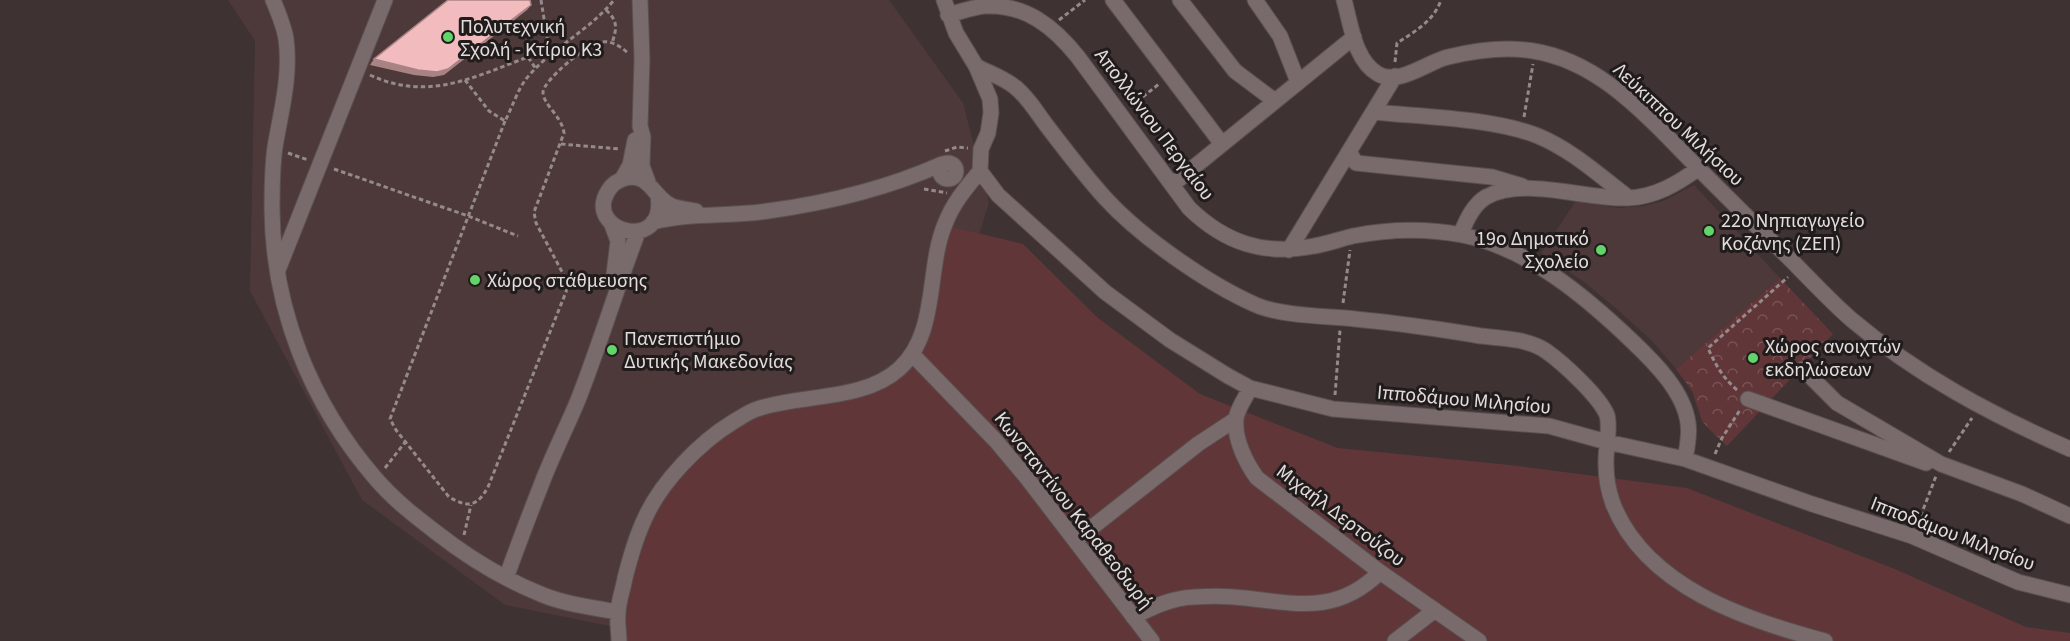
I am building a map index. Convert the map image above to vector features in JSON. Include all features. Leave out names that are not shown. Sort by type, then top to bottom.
[{"type":"street","points":[[273,0],[286,37],[288,62],[286,88],[275,148],[272,212],[280,291],[293,341],[306,374],[338,428],[377,480],[412,513],[460,551],[506,578],[544,596],[618,612]]},
{"type":"street","points":[[278,270],[384,0]]},
{"type":"street","points":[[640,0],[642,166],[648,182],[658,196],[671,206],[705,214]]},
{"type":"street","points":[[1113,0],[1222,144]]},
{"type":"street","points":[[1180,0],[1235,71],[1275,101]]},
{"type":"street","points":[[1256,0],[1280,36],[1298,82]]},
{"type":"street","points":[[1289,250],[1395,76],[1378,74],[1359,54],[1344,0]]},
{"type":"street","points":[[619,641],[618,612],[635,543],[646,516],[669,481],[694,451],[719,430],[754,409],[794,399],[859,389],[882,380],[899,369],[912,354],[925,321],[944,225],[957,200],[980,171],[981,149],[988,133],[991,113],[990,99],[976,66],[956,33],[946,7]]},
{"type":"street","name":"Απολλώνιου Περγαίου","points":[[946,7],[1001,8],[1030,15],[1051,27],[1065,39],[1189,208],[1206,225],[1224,235],[1262,249],[1289,250],[1352,236],[1394,230],[1418,230],[1461,234],[1494,244],[1534,263],[1574,291],[1637,346],[1673,389],[1687,413],[1689,436],[1685,459]]},
{"type":"street","points":[[1172,185],[1354,37]]},
{"type":"street","name":"Λεύκιππου Μιλήσιου","points":[[1395,76],[1446,57],[1503,48],[1535,50],[1583,68],[1610,85],[1671,140],[1851,319],[1911,364],[1979,407],[2070,449]]},
{"type":"street","points":[[976,66],[1006,82],[1023,95],[1075,164],[1107,201],[1131,223],[1224,289],[1259,306],[1291,312],[1409,324],[1511,340],[1544,349],[1590,390],[1607,416],[1606,466],[1612,502],[1635,542],[1653,562],[1693,590],[1722,606],[1792,637],[1825,641]]},
{"type":"street","points":[[1373,112],[1493,124],[1522,130],[1562,148],[1629,198]]},
{"type":"street","points":[[613,298],[612,280],[617,260],[618,241],[604,208],[604,199],[608,191],[622,179],[630,165],[635,136],[640,126]]},
{"type":"street","points":[[1349,152],[1356,163],[1492,177],[1530,189]]},
{"type":"street","points":[[653,222],[705,214],[734,215],[768,211],[824,200],[946,167],[980,171]]},
{"type":"street","points":[[1461,234],[1474,208],[1486,197],[1499,193],[1530,189],[1560,190],[1612,198],[1645,196],[1664,190],[1699,168]]},
{"type":"street","name":"Ιπποδάμου Μιλησίου","points":[[980,171],[998,195],[1105,292],[1170,340],[1250,388],[1333,409],[1549,426],[1607,442],[1685,459],[1812,504],[1912,536],[2018,582],[2070,595]]},
{"type":"street","points":[[622,179],[631,177],[648,182]]},
{"type":"street","points":[[612,225],[628,232],[638,232],[646,228],[658,214],[658,196]]},
{"type":"street","points":[[506,578],[540,487],[578,401],[638,232]]},
{"type":"street","name":"Κωνσταντίνου Καραθεοδωρή","points":[[912,354],[996,441],[1076,540],[1152,641]]},
{"type":"street","points":[[1803,369],[1837,403],[1941,464],[2022,494],[2070,516]]},
{"type":"street","points":[[1076,540],[1198,444],[1236,418],[1250,388]]},
{"type":"street","points":[[1748,399],[1924,462],[1941,464]]},
{"type":"street","name":"Μιχαήλ Δερτούζου","points":[[1236,418],[1241,449],[1257,478],[1380,572],[1479,641]]},
{"type":"street","points":[[1132,617],[1162,602],[1194,597],[1242,597],[1306,605],[1321,603],[1359,590],[1380,572]]},
{"type":"street","points":[[1395,641],[1435,610]]},
{"type":"path","points":[[541,0],[550,56]]},
{"type":"path","points":[[614,0],[606,10],[550,56],[525,80],[506,121],[391,412],[390,419],[406,441],[449,497],[461,504],[471,505],[482,499],[488,488],[568,284],[536,223],[534,212],[564,133],[563,126],[543,98],[543,88],[550,78],[590,46],[599,42],[612,43],[628,53]]},
{"type":"path","points":[[1051,27],[1085,0]]},
{"type":"path","points":[[1395,76],[1394,53],[1397,43],[1429,20],[1441,0]]},
{"type":"path","points":[[606,10],[615,19],[616,28],[612,43]]},
{"type":"path","points":[[1522,130],[1535,50]]},
{"type":"path","points":[[358,70],[380,80],[433,88],[465,80],[528,57],[536,69]]},
{"type":"path","points":[[1120,114],[1170,75]]},
{"type":"path","points":[[465,80],[489,111],[506,121]]},
{"type":"path","points":[[561,144],[634,149]]},
{"type":"path","points":[[946,167],[957,147],[981,149]]},
{"type":"path","points":[[275,148],[518,236]]},
{"type":"path","points":[[1722,438],[1748,399],[1728,382],[1714,362],[1708,348],[1799,268]]},
{"type":"path","points":[[377,480],[406,441]]},
{"type":"path","points":[[460,551],[471,505]]},
{"type":"shaded area","name":"Πανεπιστήμιο Δυτικής Μακεδονίας","points":[[228,0],[889,0],[963,103],[989,203],[924,409],[654,635],[505,605],[362,500],[250,291],[255,41]]},
{"type":"shaded area","points":[[1694,185],[1780,278],[1676,369],[1652,341],[1618,310],[1584,282],[1541,253],[1576,201],[1618,208],[1644,206],[1663,201]]},
{"type":"green space","points":[[944,225],[1023,244],[1098,318],[1200,394],[1338,448],[1510,465],[1687,488],[1895,569],[2026,627],[2070,633],[2070,641],[619,641],[627,572],[669,481],[755,409],[859,389],[912,354]]},
{"type":"green space","points":[[1780,278],[1833,334],[1727,446],[1702,421],[1692,391],[1676,369]]},
{"type":"building","name":"Πολυτεχνική Σχολή - Κτίριο Κ3","points":[[448,0],[530,0],[531,5],[448,69],[437,72],[418,70],[374,59]]},
{"type":"place","name":"Πολυτεχνική Σχολή - Κτίριο Κ3","points":[[448,37]]},
{"type":"place","name":"22ο Νηπιαγωγείο Κοζάνης (ΖΕΠ)","points":[[1709,231]]},
{"type":"place","name":"19ο Δημοτικό Σχολείο","points":[[1601,250]]},
{"type":"place","name":"Χώρος στάθμευσης","points":[[475,280]]},
{"type":"place","name":"Πανεπιστήμιο Δυτικής Μακεδονίας","points":[[612,350]]},
{"type":"place","name":"Χώρος ανοιχτών εκδηλώσεων","points":[[1753,358]]}]
